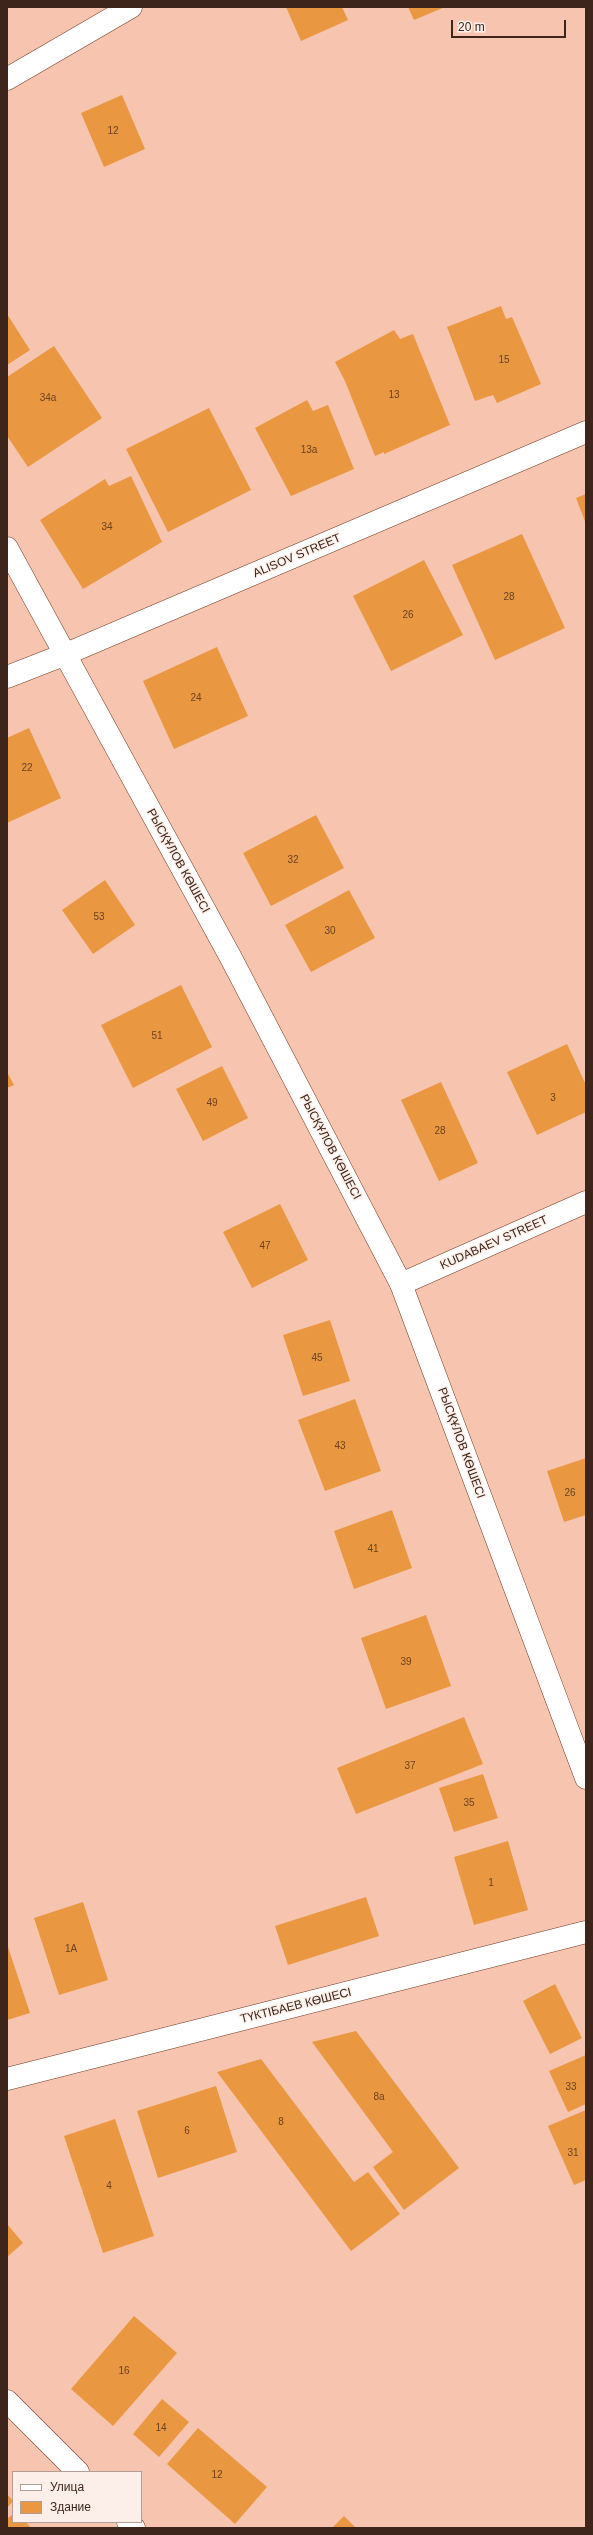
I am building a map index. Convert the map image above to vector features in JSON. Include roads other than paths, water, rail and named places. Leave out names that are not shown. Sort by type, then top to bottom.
[{"type":"street","points":[[7,79],[131,7]]},
{"type":"street","name":"ALISOV STREET","points":[[7,677],[66,654],[586,432]]},
{"type":"street","name":"РЫСҚҰЛОВ КӨШЕСІ","points":[[7,548],[231,958],[402,1284],[586,1778]]},
{"type":"street","name":"KUDABAEV STREET","points":[[402,1284],[586,1202]]},
{"type":"street","name":"ТҮКТІБАЕВ КӨШЕСІ","points":[[7,2079],[586,1932]]},
{"type":"street","points":[[7,2401],[77,2471]]}]
